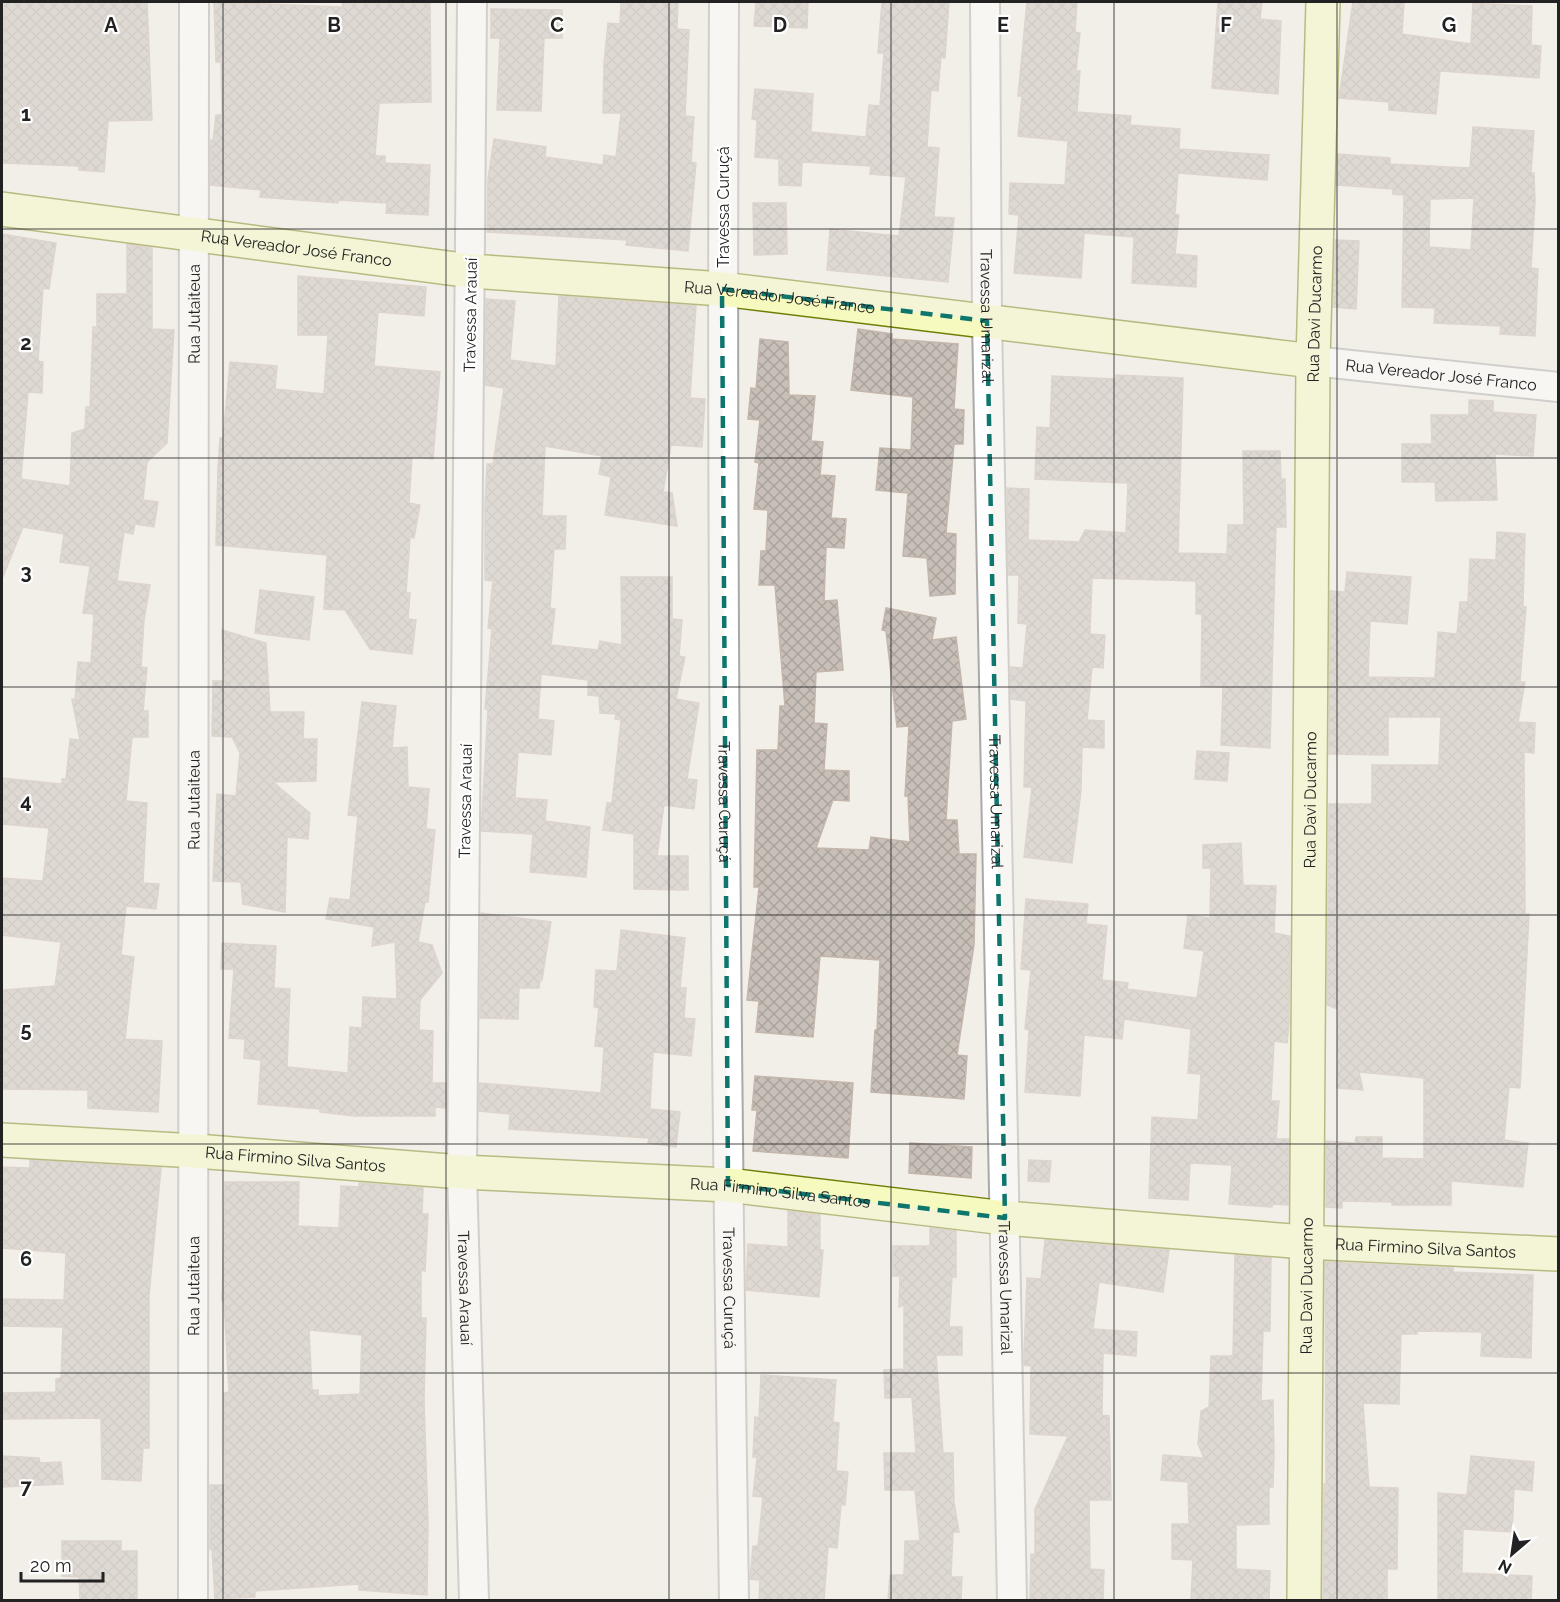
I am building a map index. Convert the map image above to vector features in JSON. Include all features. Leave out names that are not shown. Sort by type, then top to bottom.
[{"type":"street","name":"Rua Jutaiteua","points":[[194,2],[196,1151],[194,1600]]},
{"type":"street","name":"Travessa Arauaí","points":[[472,2],[462,1172],[474,1600]]},
{"type":"street","name":"Travessa Curuçá","points":[[724,2],[722,289],[728,1185],[734,1600]]},
{"type":"street","name":"Travessa Umarizal","points":[[985,2],[987,321],[1012,1600]]},
{"type":"street","name":"Rua Davi Ducarmo","points":[[1305,1600],[1305,1242],[1313,361],[1323,2]]},
{"type":"street","name":"Rua Vereador José Franco","points":[[2,209],[471,271],[722,289],[1313,361],[1558,387]]},
{"type":"street","name":"Rua Firmino Silva Santos","points":[[2,1140],[196,1151],[462,1172],[728,1185],[1005,1218],[1305,1242],[1558,1254]]},
{"type":"highlighted area","points":[[722,289],[987,321],[1005,1218],[728,1185]]},
{"type":"building","points":[[4,2],[147,2],[152,120],[108,121],[104,172],[79,170],[79,166],[2,163]]},
{"type":"building","points":[[214,2],[343,7],[342,3],[430,3],[431,102],[379,103],[375,156],[385,156],[385,163],[430,165],[428,215],[386,213],[387,203],[338,200],[338,203],[260,197],[261,190],[210,185],[211,140],[213,141],[216,115],[222,115],[221,62],[216,62]]},
{"type":"building","points":[[621,2],[678,2],[677,29],[689,30],[685,116],[694,117],[691,162],[696,163],[688,251],[626,245],[627,240],[487,232],[488,179],[494,139],[546,147],[545,157],[603,165],[604,155],[616,157],[621,113],[603,113],[604,63],[608,23],[620,24]]},
{"type":"building","points":[[756,2],[808,2],[807,28],[754,26]]},
{"type":"building","points":[[882,2],[949,2],[945,58],[941,57],[938,91],[931,90],[927,147],[939,148],[934,217],[954,218],[948,282],[827,270],[830,229],[899,236],[906,177],[870,174],[871,166],[802,162],[801,186],[779,185],[779,159],[755,157],[757,120],[752,119],[755,89],[813,94],[811,132],[866,137],[869,105],[880,106],[884,53],[878,53]]},
{"type":"building","points":[[1027,2],[1077,2],[1075,32],[1080,33],[1076,71],[1080,71],[1077,112],[1131,116],[1130,125],[1180,129],[1179,149],[1269,155],[1267,180],[1178,173],[1175,214],[1179,215],[1175,254],[1197,256],[1196,287],[1132,283],[1134,237],[1084,233],[1081,278],[1014,273],[1019,215],[1009,214],[1010,183],[1065,185],[1068,141],[1018,136],[1022,96],[1018,96]]},
{"type":"building","points":[[1218,2],[1262,2],[1260,19],[1281,21],[1278,94],[1212,88]]},
{"type":"building","points":[[1353,2],[1404,2],[1402,34],[1471,44],[1473,3],[1532,6],[1531,45],[1541,46],[1539,78],[1440,71],[1436,114],[1389,110],[1389,102],[1339,98]]},
{"type":"building","points":[[491,9],[562,10],[562,38],[544,38],[541,111],[497,110],[500,38],[491,38]]},
{"type":"building","points":[[1473,127],[1534,131],[1531,173],[1534,173],[1535,201],[1531,268],[1538,269],[1535,336],[1500,334],[1501,326],[1434,323],[1435,308],[1402,307],[1404,195],[1393,194],[1393,189],[1337,185],[1338,154],[1390,158],[1390,164],[1470,168]],"holes":[[[1474,198],[1471,250],[1429,247],[1430,199]]]},
{"type":"building","points":[[753,203],[786,203],[787,254],[754,255]]},
{"type":"building","points":[[2,234],[56,243],[49,289],[43,288],[38,361],[43,362],[42,393],[28,392],[21,479],[70,486],[72,433],[85,429],[86,407],[90,407],[93,327],[97,327],[97,294],[127,294],[127,244],[152,248],[152,329],[174,330],[167,443],[147,462],[143,500],[158,502],[154,527],[135,524],[133,534],[124,532],[117,581],[150,585],[144,620],[141,667],[147,668],[143,711],[148,711],[148,737],[132,737],[126,801],[147,803],[143,883],[159,884],[156,909],[126,906],[121,955],[134,957],[125,1039],[162,1041],[158,1112],[88,1108],[88,1090],[2,1089],[4,990],[55,986],[61,942],[2,935],[2,878],[43,881],[49,828],[2,824],[2,778],[62,784],[62,779],[66,779],[70,739],[80,740],[72,699],[75,700],[78,662],[91,663],[94,614],[83,613],[90,566],[60,562],[64,534],[23,527],[2,579]]},
{"type":"building","points":[[1335,240],[1359,241],[1356,309],[1333,307]]},
{"type":"building","points":[[298,276],[426,287],[424,316],[378,312],[374,366],[440,372],[433,459],[412,457],[409,503],[420,505],[414,538],[410,537],[406,593],[410,593],[408,619],[416,620],[412,654],[370,649],[345,610],[324,609],[327,555],[216,545],[220,438],[223,438],[230,362],[277,366],[275,389],[324,394],[328,335],[298,335]]},
{"type":"building","points":[[559,296],[696,306],[690,398],[705,399],[702,447],[671,445],[663,492],[672,493],[677,526],[605,515],[611,477],[599,474],[602,456],[545,446],[542,516],[566,516],[565,549],[554,549],[550,608],[555,609],[551,645],[598,650],[600,641],[622,645],[621,577],[672,577],[672,619],[682,620],[679,656],[685,657],[676,699],[699,703],[687,779],[697,780],[694,809],[664,805],[657,856],[688,856],[688,890],[634,889],[634,834],[603,830],[607,803],[612,803],[621,720],[615,719],[616,714],[600,713],[599,696],[588,695],[588,680],[541,674],[538,719],[554,721],[551,755],[518,752],[515,798],[547,800],[545,821],[590,827],[586,877],[530,872],[533,834],[481,831],[488,709],[485,709],[492,629],[488,628],[493,581],[485,580],[487,464],[493,464],[504,388],[485,385],[486,299],[515,301],[510,360],[556,366]]},
{"type":"building","points":[[858,329],[892,334],[892,339],[958,344],[954,409],[964,410],[963,444],[954,444],[946,533],[956,534],[955,594],[930,596],[927,558],[903,556],[908,493],[876,490],[880,448],[911,450],[913,397],[851,390]]},
{"type":"building","points":[[760,339],[788,342],[789,395],[815,396],[811,441],[823,442],[820,475],[835,476],[831,518],[846,519],[844,548],[826,547],[824,601],[837,600],[843,670],[816,672],[814,723],[827,724],[824,770],[849,771],[849,801],[833,800],[816,848],[869,850],[871,837],[910,842],[908,796],[905,796],[909,726],[897,727],[886,631],[882,630],[886,608],[936,618],[932,640],[956,637],[966,719],[952,721],[946,820],[957,820],[959,854],[976,854],[974,945],[957,1055],[967,1056],[964,1099],[871,1092],[880,960],[820,956],[813,1037],[756,1032],[759,1001],[747,1000],[759,887],[754,887],[757,750],[778,750],[780,706],[785,706],[775,585],[759,585],[761,551],[766,551],[768,510],[754,509],[759,463],[755,462],[760,420],[748,419],[751,388],[756,389]]},
{"type":"building","points":[[1116,375],[1183,378],[1178,553],[1227,554],[1228,525],[1244,525],[1243,451],[1280,451],[1281,479],[1285,479],[1286,527],[1276,527],[1270,748],[1221,745],[1223,687],[1201,686],[1202,614],[1196,614],[1196,581],[1092,578],[1090,634],[1105,635],[1103,668],[1092,667],[1087,720],[1104,721],[1104,748],[1082,747],[1081,791],[1072,863],[1024,857],[1032,787],[1024,787],[1026,701],[1011,699],[1010,678],[1011,667],[1023,668],[1027,624],[1018,623],[1019,575],[1008,575],[1007,488],[1029,489],[1028,540],[1079,542],[1085,530],[1126,533],[1128,483],[1035,479],[1037,427],[1050,428],[1052,376],[1116,379]]},
{"type":"building","points":[[1469,400],[1493,401],[1493,412],[1536,415],[1533,456],[1495,454],[1497,500],[1436,501],[1435,482],[1402,482],[1402,444],[1432,444],[1431,415],[1469,415]]},
{"type":"building","points":[[1497,532],[1525,534],[1523,607],[1526,607],[1520,682],[1525,682],[1518,722],[1535,723],[1534,753],[1524,752],[1525,914],[1529,914],[1520,1088],[1509,1087],[1504,1140],[1528,1143],[1523,1187],[1451,1181],[1451,1205],[1392,1205],[1392,1202],[1342,1201],[1342,1208],[1326,1207],[1326,1141],[1355,1143],[1356,1137],[1382,1137],[1382,1158],[1424,1159],[1424,1078],[1359,1072],[1363,1090],[1337,1088],[1338,1009],[1327,1005],[1329,804],[1372,804],[1372,765],[1439,765],[1441,717],[1388,717],[1388,755],[1329,754],[1330,591],[1345,592],[1347,572],[1411,577],[1407,624],[1370,621],[1368,677],[1435,678],[1438,632],[1457,634],[1460,602],[1468,602],[1470,559],[1496,560]]},
{"type":"building","points":[[260,590],[314,597],[309,640],[255,633]]},
{"type":"building","points":[[222,630],[266,643],[270,712],[304,712],[303,739],[317,739],[316,781],[273,782],[310,813],[308,839],[287,837],[285,912],[243,904],[241,882],[213,881],[217,794],[236,796],[240,753],[232,737],[212,736],[213,681],[224,681]]},
{"type":"building","points":[[362,702],[396,706],[392,748],[407,747],[408,787],[429,789],[426,829],[435,830],[428,902],[425,902],[418,942],[432,945],[442,973],[420,1000],[419,1030],[433,1031],[432,1083],[446,1083],[446,1108],[435,1107],[435,1116],[355,1116],[320,1112],[320,1109],[258,1104],[261,1060],[244,1058],[245,1039],[229,1038],[234,969],[221,969],[222,943],[276,946],[274,988],[290,989],[287,1067],[348,1073],[350,1027],[362,1028],[363,997],[397,999],[395,942],[372,946],[374,927],[326,919],[330,898],[350,900],[358,816],[348,815]]},
{"type":"building","points":[[1197,751],[1229,753],[1227,781],[1195,779]]},
{"type":"building","points":[[1241,843],[1243,885],[1276,886],[1274,933],[1290,936],[1287,1043],[1274,1041],[1271,1101],[1279,1101],[1276,1139],[1289,1139],[1288,1205],[1272,1204],[1272,1207],[1229,1204],[1232,1165],[1190,1163],[1188,1200],[1149,1198],[1152,1117],[1198,1120],[1201,1074],[1188,1073],[1191,1029],[1124,1019],[1122,1039],[1084,1035],[1080,1096],[1025,1092],[1029,1030],[1025,1029],[1031,970],[1021,969],[1026,899],[1088,904],[1086,924],[1107,926],[1102,980],[1128,983],[1127,989],[1197,998],[1204,951],[1184,948],[1188,915],[1210,918],[1211,868],[1203,868],[1203,845]]},
{"type":"building","points":[[481,913],[551,922],[542,980],[540,980],[539,988],[519,988],[518,1019],[480,1018]]},
{"type":"building","points":[[621,930],[685,938],[680,988],[686,988],[684,1018],[695,1019],[691,1056],[653,1052],[650,1109],[680,1112],[676,1147],[648,1143],[649,1138],[509,1129],[510,1114],[479,1111],[479,1083],[601,1093],[604,1047],[595,1046],[599,1008],[594,1007],[596,970],[617,971]]},
{"type":"building","points":[[755,1076],[853,1083],[848,1158],[753,1151],[757,1110],[752,1110]]},
{"type":"building","points":[[910,1143],[972,1147],[971,1178],[909,1173]]},
{"type":"building","points":[[30,1160],[161,1168],[149,1296],[149,1448],[143,1448],[141,1481],[102,1479],[101,1418],[2,1419],[2,1393],[56,1392],[56,1379],[61,1378],[63,1327],[2,1326],[2,1299],[64,1300],[66,1253],[2,1248],[2,1167],[30,1168]]},
{"type":"building","points":[[1029,1160],[1051,1161],[1049,1182],[1028,1181]]},
{"type":"building","points":[[225,1182],[299,1182],[298,1226],[339,1228],[341,1186],[359,1187],[359,1183],[423,1188],[422,1214],[428,1214],[425,1271],[421,1270],[421,1318],[426,1318],[424,1400],[428,1522],[427,1595],[359,1590],[359,1584],[255,1591],[255,1597],[215,1599],[212,1549],[210,1549],[210,1485],[225,1485],[224,1393],[229,1392],[224,1301],[222,1301]],"holes":[[[309,1330],[362,1335],[360,1394],[318,1396],[318,1390],[312,1390]]]},
{"type":"building","points":[[788,1211],[820,1215],[820,1250],[823,1250],[819,1297],[746,1290],[748,1244],[788,1247]]},
{"type":"building","points":[[930,1228],[956,1231],[956,1277],[952,1277],[949,1327],[962,1327],[962,1355],[936,1355],[943,1453],[953,1453],[954,1502],[959,1532],[953,1532],[951,1577],[962,1577],[961,1600],[888,1600],[890,1575],[904,1575],[905,1541],[920,1541],[915,1490],[885,1490],[884,1453],[916,1453],[912,1397],[885,1398],[884,1370],[904,1369],[904,1305],[899,1307],[900,1276],[893,1276],[893,1246],[930,1246]]},
{"type":"building","points":[[1045,1240],[1169,1250],[1163,1292],[1099,1282],[1093,1329],[1137,1332],[1136,1356],[1103,1353],[1102,1415],[1109,1416],[1111,1500],[1089,1500],[1090,1569],[1104,1570],[1103,1600],[1030,1600],[1031,1554],[1035,1555],[1035,1509],[1068,1436],[1030,1434],[1031,1366],[1024,1365],[1027,1278],[1041,1279]]},
{"type":"building","points":[[1235,1255],[1271,1258],[1270,1331],[1263,1331],[1261,1401],[1273,1400],[1273,1487],[1269,1487],[1269,1524],[1236,1525],[1236,1569],[1270,1571],[1269,1600],[1191,1600],[1193,1560],[1172,1559],[1172,1524],[1189,1524],[1188,1482],[1161,1480],[1163,1455],[1204,1458],[1198,1444],[1201,1411],[1209,1407],[1211,1356],[1233,1356]]},
{"type":"building","points":[[1325,1262],[1453,1268],[1453,1272],[1533,1275],[1531,1358],[1481,1356],[1482,1332],[1417,1331],[1417,1334],[1401,1334],[1399,1404],[1363,1403],[1369,1487],[1398,1488],[1397,1569],[1387,1569],[1387,1600],[1323,1600],[1324,1484],[1326,1484]]},
{"type":"building","points":[[761,1375],[836,1380],[833,1422],[839,1423],[836,1471],[848,1472],[845,1505],[841,1505],[837,1548],[828,1547],[824,1600],[759,1600],[760,1580],[750,1579],[753,1546],[758,1546],[763,1497],[753,1496],[757,1457],[753,1457],[755,1417],[759,1418]]},
{"type":"building","points":[[2,1456],[39,1458],[40,1463],[61,1462],[63,1484],[2,1487]]},
{"type":"building","points":[[1471,1456],[1534,1462],[1532,1491],[1514,1489],[1512,1532],[1463,1529],[1462,1573],[1532,1576],[1531,1600],[1438,1600],[1438,1493],[1467,1495]]},
{"type":"building","points":[[62,1541],[121,1541],[121,1551],[137,1551],[137,1600],[80,1600],[79,1577],[62,1576]]}]
